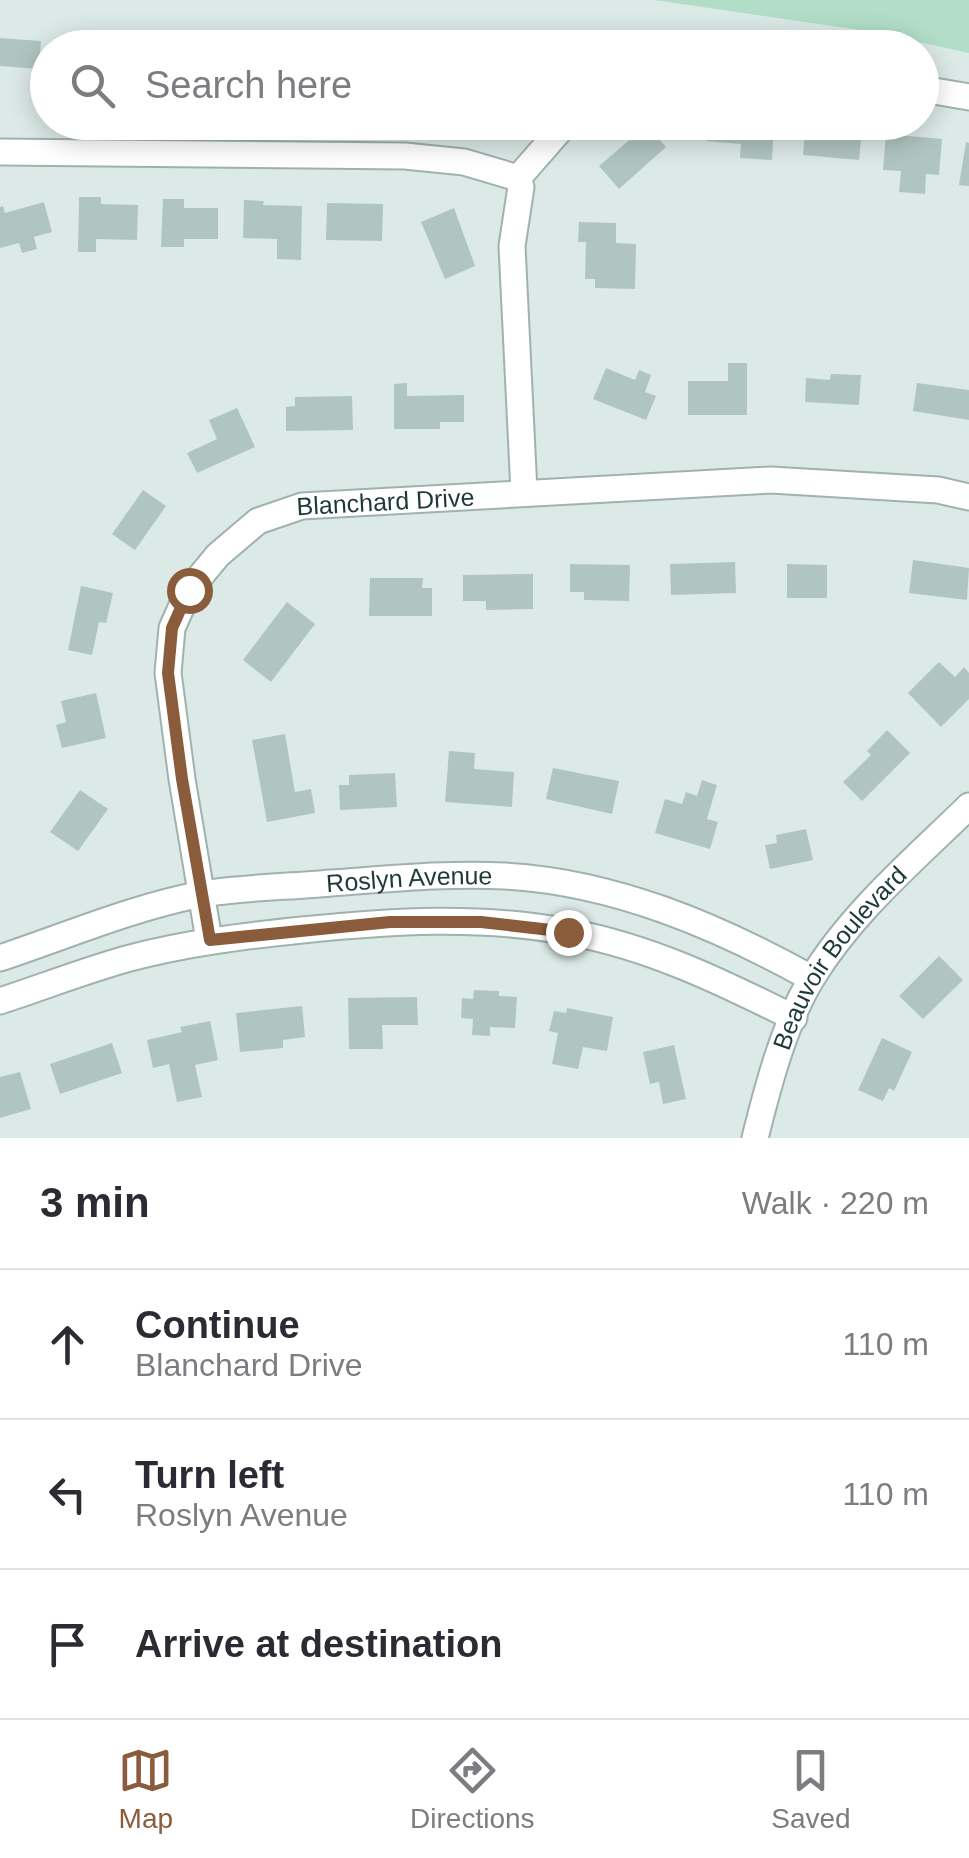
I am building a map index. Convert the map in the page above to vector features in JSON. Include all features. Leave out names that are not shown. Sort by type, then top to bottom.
[{"type":"street","points":[[939,93],[969,97]]},
{"type":"street","points":[[518,178],[552,140]]},
{"type":"street","points":[[0,152],[405,156],[464,162],[518,178]]},
{"type":"street","points":[[518,178],[521,188],[512,246],[524,492]]},
{"type":"street","name":"Blanchard Drive","points":[[210,940],[168,673],[172,628],[189,590],[218,555],[258,520],[302,506],[771,480],[938,490],[969,497]]},
{"type":"street","name":"Beauvoir Boulevard","points":[[754,1138],[772,1070],[811,978],[867,906],[969,806]]},
{"type":"street","name":"Roslyn Avenue","points":[[0,958],[202,894],[432,875],[508,876],[572,884],[644,902],[717,929],[811,978]]},
{"type":"street","name":"Roslyn Avenue","points":[[0,1001],[128,958],[210,940],[390,922],[481,922],[568,932],[651,954],[735,988],[794,1018]]},
{"type":"green space","points":[[654,0],[969,0],[969,53],[939,46],[939,30],[860,30]]},
{"type":"building","points":[[0,38],[30,40],[30,68],[0,66]]},
{"type":"building","points":[[942,139],[939,175],[926,174],[925,194],[899,192],[901,171],[883,170],[886,140]]},
{"type":"building","points":[[629,140],[660,140],[666,147],[619,189],[599,166]]},
{"type":"building","points":[[773,140],[772,160],[740,158],[741,144],[706,141]]},
{"type":"building","points":[[804,140],[861,140],[859,160],[803,155]]},
{"type":"building","points":[[966,142],[969,143],[969,186],[959,185]]},
{"type":"building","points":[[79,197],[101,197],[101,204],[138,205],[137,240],[96,239],[96,252],[78,252]]},
{"type":"building","points":[[163,199],[184,199],[184,208],[218,208],[218,239],[184,239],[184,247],[161,247]]},
{"type":"building","points":[[244,200],[264,201],[263,205],[302,206],[301,260],[277,259],[277,239],[243,238]]},
{"type":"building","points":[[44,202],[52,232],[34,237],[37,249],[22,253],[19,243],[0,248],[0,207],[5,213]]},
{"type":"building","points":[[327,203],[383,204],[382,241],[326,240]]},
{"type":"building","points":[[454,208],[475,266],[445,279],[421,222]]},
{"type":"building","points":[[579,222],[616,223],[616,243],[636,244],[635,289],[595,288],[595,279],[585,279],[586,242],[578,242]]},
{"type":"building","points":[[728,363],[747,363],[747,415],[688,415],[688,381],[728,381]]},
{"type":"building","points":[[606,368],[635,380],[639,370],[651,375],[645,392],[656,396],[646,420],[593,399]]},
{"type":"building","points":[[831,374],[861,375],[859,405],[805,402],[806,378],[830,380]]},
{"type":"building","points":[[407,383],[407,396],[464,395],[464,422],[440,422],[440,429],[394,429],[394,384]]},
{"type":"building","points":[[917,383],[969,390],[969,420],[913,411]]},
{"type":"building","points":[[352,396],[353,430],[286,431],[286,407],[295,406],[295,397]]},
{"type":"building","points":[[237,408],[255,447],[197,473],[187,453],[217,439],[209,420]]},
{"type":"building","points":[[143,490],[166,506],[135,550],[112,534]]},
{"type":"building","points":[[913,560],[969,568],[967,600],[909,593]]},
{"type":"building","points":[[735,562],[736,593],[671,595],[670,564]]},
{"type":"building","points":[[570,564],[630,565],[629,601],[584,600],[584,592],[570,592]]},
{"type":"building","points":[[787,564],[827,565],[827,598],[787,598]]},
{"type":"building","points":[[533,574],[533,609],[486,610],[486,601],[463,601],[463,575]]},
{"type":"building","points":[[370,578],[423,578],[422,588],[432,588],[432,616],[369,616]]},
{"type":"building","points":[[81,586],[113,593],[106,623],[99,622],[92,655],[68,650]]},
{"type":"building","points":[[287,602],[315,624],[271,682],[243,660]]},
{"type":"building","points":[[939,662],[955,677],[964,667],[969,673],[969,699],[941,727],[908,693]]},
{"type":"building","points":[[96,693],[106,738],[62,748],[56,725],[66,722],[61,701]]},
{"type":"building","points":[[887,730],[910,753],[862,801],[843,782],[871,755],[867,751]]},
{"type":"building","points":[[285,734],[295,792],[311,789],[315,813],[267,822],[252,740]]},
{"type":"building","points":[[449,751],[475,753],[474,769],[514,772],[512,807],[445,802]]},
{"type":"building","points":[[553,768],[619,781],[612,814],[546,799]]},
{"type":"building","points":[[395,773],[397,807],[340,810],[339,785],[349,785],[349,775]]},
{"type":"building","points":[[702,780],[717,785],[707,819],[718,822],[710,849],[655,833],[665,799],[682,804],[686,792],[697,796]]},
{"type":"building","points":[[80,790],[108,809],[78,851],[50,832]]},
{"type":"building","points":[[806,829],[813,860],[770,869],[765,845],[777,843],[776,835]]},
{"type":"building","points":[[939,956],[963,980],[923,1019],[899,996]]},
{"type":"building","points":[[474,990],[499,991],[499,996],[517,997],[515,1028],[490,1027],[490,1036],[472,1035],[473,1019],[461,1018],[462,998],[473,999]]},
{"type":"building","points":[[417,997],[418,1025],[382,1025],[383,1049],[349,1049],[348,998]]},
{"type":"building","points":[[302,1006],[305,1037],[283,1040],[283,1048],[240,1052],[236,1013]]},
{"type":"building","points":[[567,1008],[613,1017],[607,1051],[583,1047],[578,1069],[552,1064],[558,1033],[549,1031],[554,1011],[566,1013]]},
{"type":"building","points":[[210,1021],[218,1060],[195,1065],[202,1097],[177,1102],[169,1064],[153,1068],[147,1040]]},
{"type":"building","points":[[882,1038],[912,1052],[894,1091],[889,1088],[883,1101],[858,1090]]},
{"type":"building","points":[[112,1043],[122,1073],[60,1094],[50,1064]]},
{"type":"building","points":[[674,1045],[686,1099],[663,1104],[659,1082],[650,1084],[643,1052]]},
{"type":"building","points":[[20,1072],[31,1109],[0,1118],[0,1077]]},
{"type":"route","points":[[189,590],[172,628],[168,673],[210,940],[390,922],[481,922],[568,932]]}]
